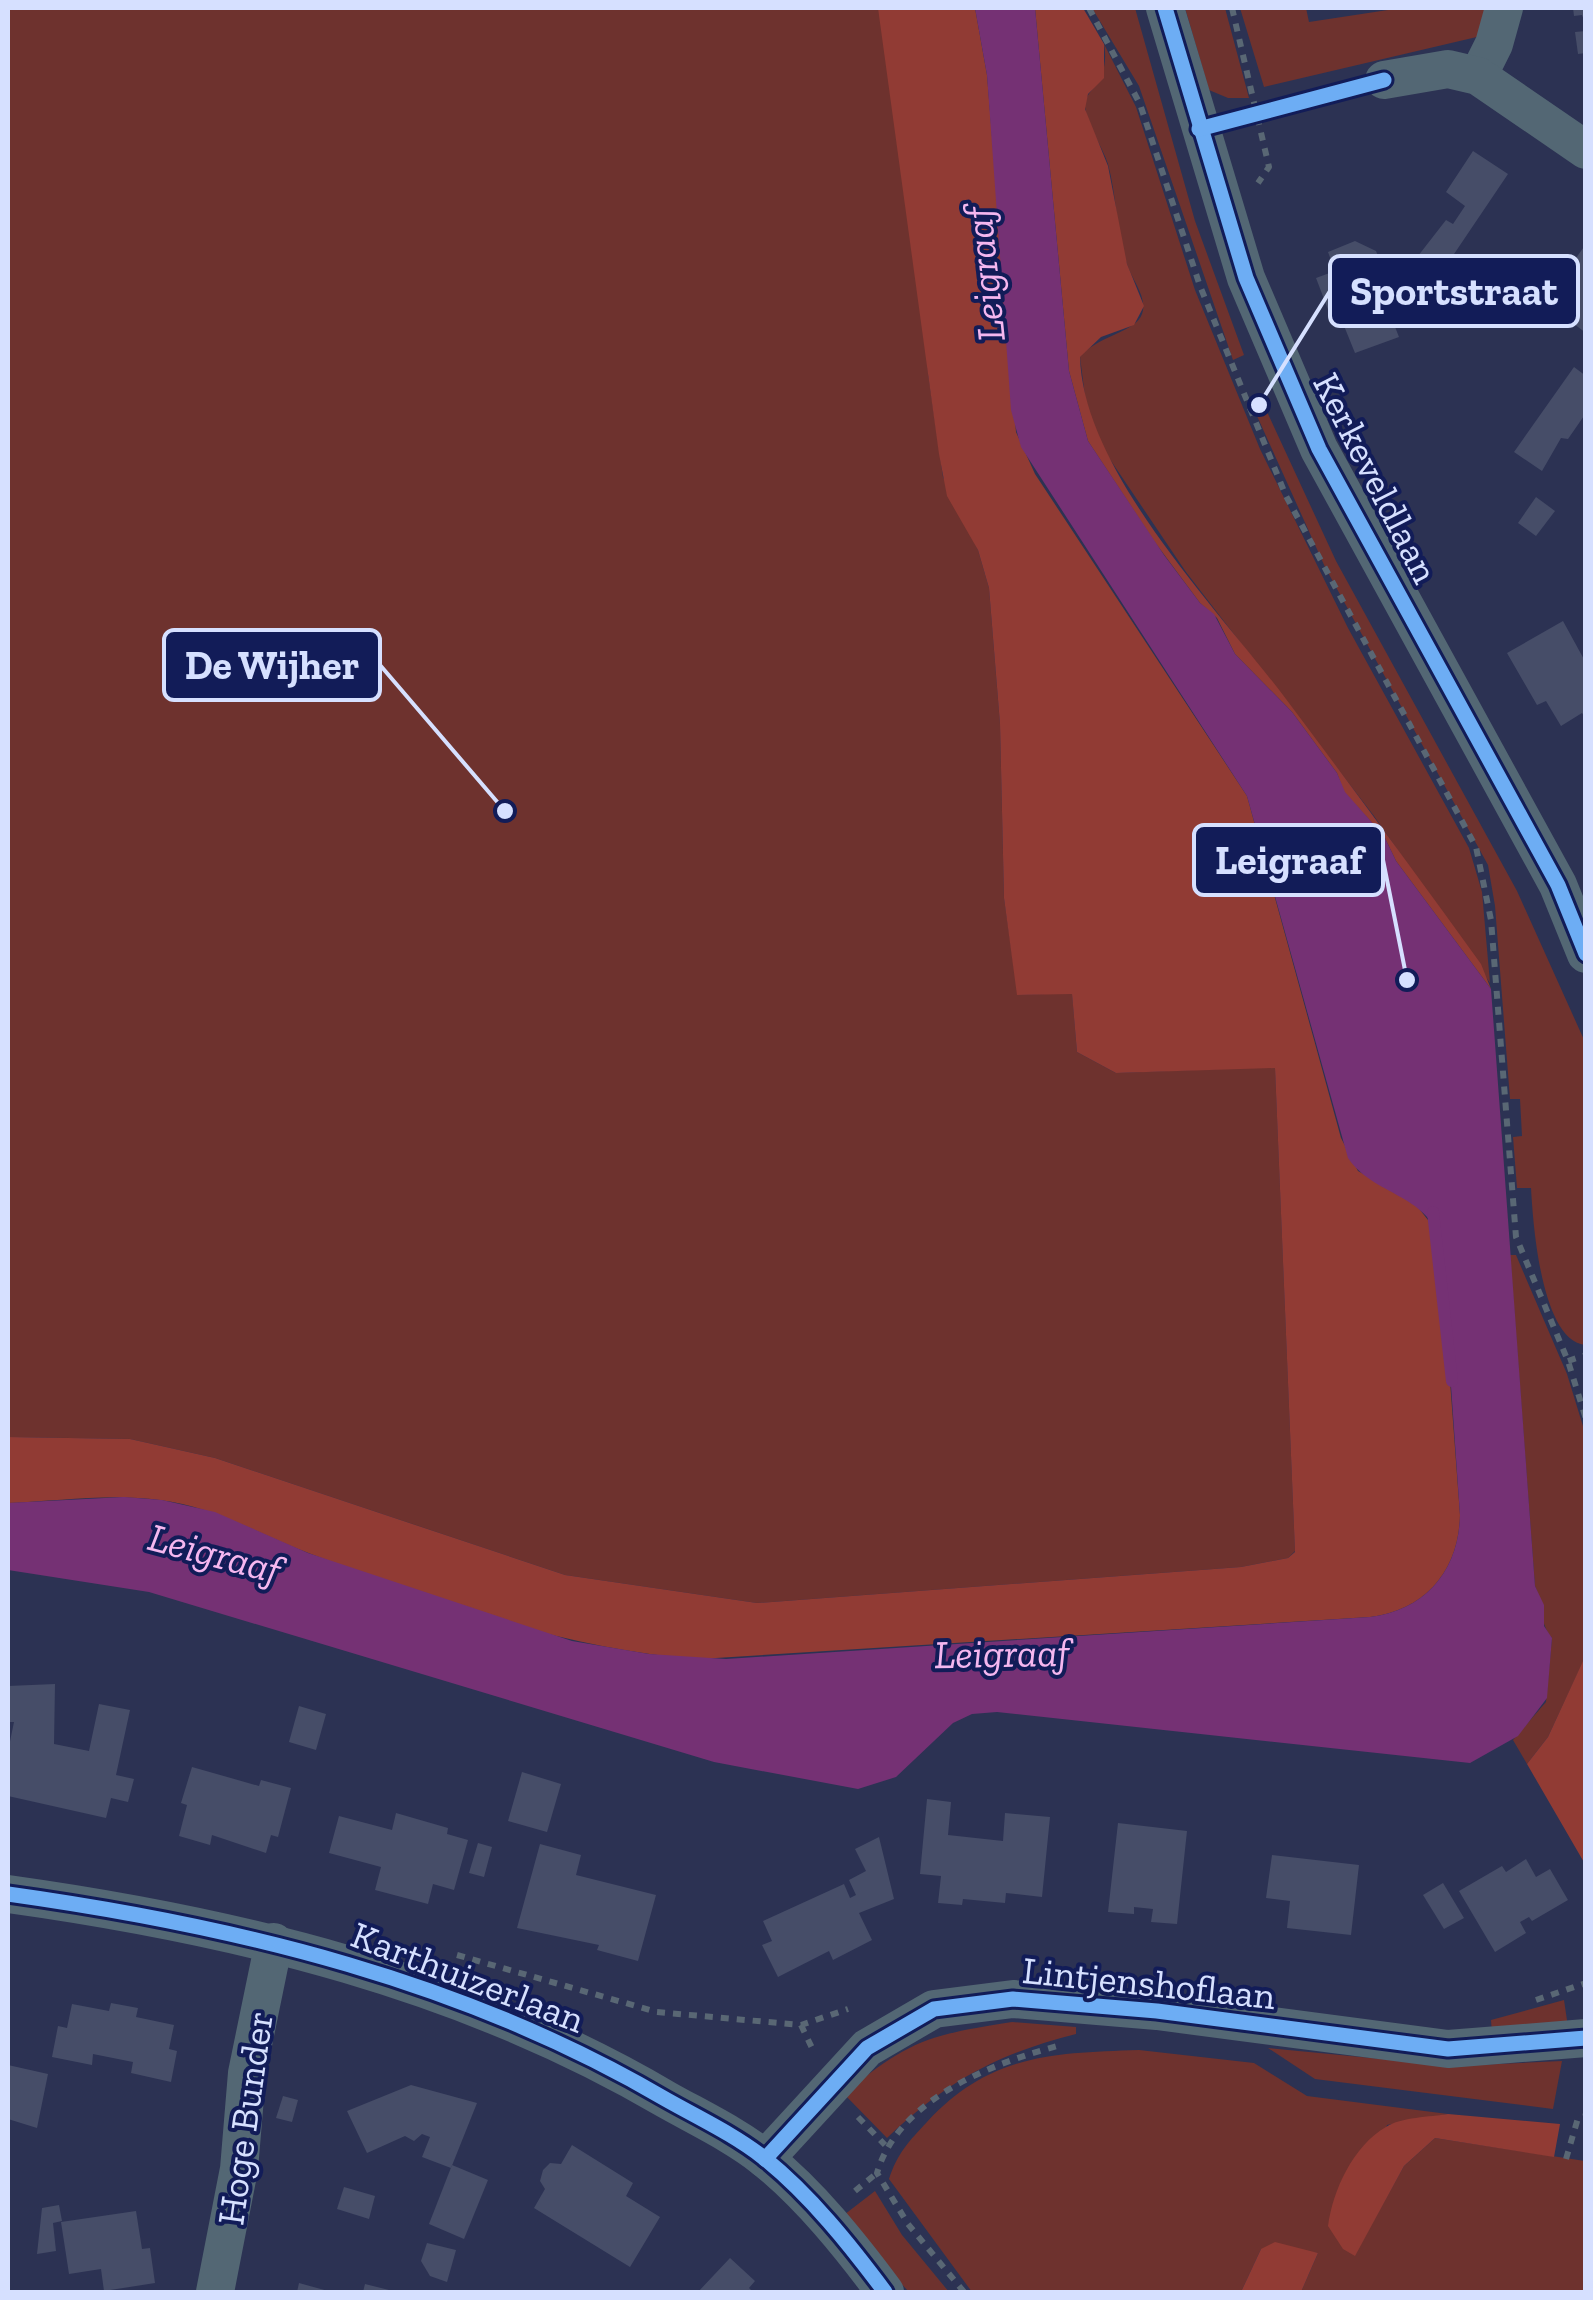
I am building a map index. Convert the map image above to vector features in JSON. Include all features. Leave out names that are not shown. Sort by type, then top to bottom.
[{"type":"street","name":"Kerkeveldlaan","points":[[1165,8],[1246,278],[1319,449],[1558,885],[1586,954]]},
{"type":"street","points":[[1478,76],[1494,44],[1504,8]]},
{"type":"street","points":[[1384,80],[1448,69],[1478,76],[1586,150]]},
{"type":"street","name":"Karthuizerlaan","points":[[8,1894],[133,1912],[274,1942],[453,1998],[542,2034],[640,2084],[765,2159],[846,2240],[885,2292]]},
{"type":"street","name":"Hoge Bunder","points":[[215,2292],[239,2169],[247,2074],[274,1942]]},
{"type":"street","name":"Lintjenshoflaan","points":[[765,2159],[867,2048],[934,2010],[1013,1999],[1157,2011],[1448,2049],[1586,2038]]},
{"type":"path","points":[[1089,8],[1140,104],[1200,286],[1286,496],[1476,847],[1491,920],[1516,1237],[1568,1360],[1586,1419]]},
{"type":"path","points":[[1219,195],[1265,178],[1269,166],[1232,8]]},
{"type":"path","points":[[1199,130],[1275,106]]},
{"type":"path","points":[[1568,1360],[1586,1354]]},
{"type":"path","points":[[447,1952],[657,2012],[802,2025],[853,2007]]},
{"type":"path","points":[[1532,2001],[1586,1983]]},
{"type":"path","points":[[964,2292],[908,2224],[878,2173],[885,2145],[933,2102],[984,2068],[1072,2042]]},
{"type":"path","points":[[1566,2159],[1578,2118],[1586,2116]]},
{"type":"shaded area","points":[[8,8],[912,8],[928,373],[943,477],[978,550],[989,588],[1000,724],[1004,898],[1018,995],[1072,993],[1077,1052],[1116,1073],[1275,1067],[1295,1551],[1288,1558],[1241,1567],[757,1603],[565,1575],[215,1458],[130,1439],[8,1437]]},
{"type":"shaded area","points":[[878,8],[975,8],[987,75],[1016,432],[1035,474],[1247,796],[1341,1138],[1358,1171],[1413,1201],[1439,1234],[1460,1515],[1446,1570],[1436,1584],[1408,1606],[1370,1617],[700,1659],[600,1646],[502,1621],[180,1504],[122,1497],[8,1503],[8,1437],[130,1439],[215,1458],[565,1575],[757,1603],[1241,1567],[1288,1558],[1295,1552],[1275,1068],[1116,1073],[1077,1052],[1072,994],[1017,995],[1004,898],[1000,724],[989,588],[978,550],[947,496]]},
{"type":"shaded area","points":[[1035,8],[1083,8],[1104,44],[1104,78],[1088,94],[1085,109],[1108,166],[1127,264],[1144,306],[1134,325],[1101,337],[1080,357],[1087,401],[1104,446],[1159,538],[1384,831],[1481,964],[1491,989],[1396,861],[1384,836],[1344,792],[1337,773],[1292,712],[1235,654],[1217,618],[1200,603],[1154,541],[1088,441],[1069,371]]},
{"type":"shaded area","points":[[1092,8],[1135,8],[1195,221],[1244,355],[1233,360],[1139,86]]},
{"type":"shaded area","points":[[1185,8],[1225,8],[1249,98],[1228,98],[1209,90]]},
{"type":"shaded area","points":[[1240,8],[1306,8],[1309,22],[1401,8],[1488,8],[1481,36],[1264,87]]},
{"type":"shaded area","points":[[1104,44],[1136,107],[1195,290],[1260,449],[1348,628],[1469,848],[1482,892],[1490,983],[1374,816],[1186,572],[1103,449],[1086,404],[1080,357],[1095,344],[1132,326],[1143,308],[1123,252],[1108,164],[1085,107],[1104,68]]},
{"type":"shaded area","points":[[1263,403],[1336,561],[1517,891],[1585,1042],[1585,1345],[1570,1338],[1558,1323],[1542,1278],[1531,1188],[1517,1188],[1513,1137],[1522,1136],[1520,1099],[1510,1099],[1495,906],[1488,865],[1325,567],[1253,407]]},
{"type":"shaded area","points":[[1510,1255],[1516,1255],[1567,1374],[1586,1436],[1585,1699],[1582,1664],[1548,1737],[1527,1764],[1513,1740],[1546,1702],[1552,1638],[1535,1586]]},
{"type":"shaded area","points":[[1583,1661],[1585,1864],[1527,1764],[1548,1737]]},
{"type":"shaded area","points":[[1564,2000],[1568,2027],[1492,2034],[1491,2020]]},
{"type":"shaded area","points":[[1012,2022],[1076,2027],[1076,2034],[974,2072],[887,2138],[844,2094],[886,2062],[921,2043]]},
{"type":"shaded area","points":[[1268,2048],[1454,2066],[1562,2061],[1553,2109],[1315,2079]]},
{"type":"shaded area","points":[[1139,2050],[1254,2063],[1307,2096],[1448,2114],[1387,2125],[1354,2256],[1404,2166],[1435,2138],[1585,2161],[1585,2292],[1301,2292],[1318,2253],[1261,2249],[1241,2292],[972,2292],[889,2179],[904,2148],[951,2100],[974,2082],[999,2070],[1050,2056]]},
{"type":"shaded area","points":[[1448,2114],[1560,2124],[1554,2157],[1435,2138],[1404,2166],[1355,2256],[1343,2249],[1328,2226],[1340,2184],[1354,2157],[1374,2135],[1392,2124]]},
{"type":"shaded area","points":[[875,2191],[902,2235],[949,2292],[909,2292],[840,2218]]},
{"type":"shaded area","points":[[1275,2242],[1318,2253],[1301,2292],[1241,2292],[1261,2249]]},
{"type":"water","points":[[975,8],[1035,8],[1069,371],[1088,441],[1164,555],[1200,603],[1214,614],[1235,654],[1292,712],[1337,773],[1345,792],[1384,836],[1396,861],[1491,989],[1535,1586],[1544,1605],[1544,1626],[1552,1638],[1547,1698],[1518,1736],[1470,1763],[997,1712],[972,1714],[953,1723],[896,1777],[858,1789],[714,1762],[149,1592],[8,1570],[8,1503],[124,1497],[162,1500],[215,1512],[308,1553],[572,1641],[649,1654],[726,1659],[1370,1617],[1408,1606],[1436,1584],[1446,1570],[1460,1515],[1441,1242],[1424,1214],[1371,1180],[1348,1158],[1247,796],[1021,447],[1011,410],[987,75]]},
{"type":"building","points":[[1573,8],[1586,8],[1586,26],[1582,15],[1574,16]]},
{"type":"building","points":[[1586,31],[1586,53],[1578,54],[1575,32]]},
{"type":"building","points":[[1473,151],[1508,174],[1450,260],[1454,263],[1439,285],[1411,265],[1446,220],[1453,224],[1465,206],[1446,192]]},
{"type":"building","points":[[1355,241],[1376,251],[1394,295],[1384,299],[1399,337],[1355,353],[1340,316],[1332,320],[1316,278],[1335,271],[1328,252]]},
{"type":"building","points":[[1586,244],[1586,333],[1558,312],[1579,280],[1566,272]]},
{"type":"building","points":[[1574,367],[1586,376],[1586,413],[1568,439],[1561,438],[1542,471],[1514,452]]},
{"type":"building","points":[[1536,497],[1555,511],[1536,536],[1518,523]]},
{"type":"building","points":[[1563,621],[1586,663],[1586,719],[1582,713],[1561,726],[1546,701],[1537,705],[1507,653]]},
{"type":"building","points":[[55,1684],[54,1744],[89,1751],[99,1704],[130,1710],[116,1775],[134,1779],[128,1802],[111,1798],[106,1818],[8,1796],[8,1751],[14,1722],[8,1722],[8,1686]]},
{"type":"building","points":[[299,1706],[326,1714],[316,1750],[289,1742]]},
{"type":"building","points":[[192,1767],[259,1786],[261,1780],[291,1788],[278,1837],[271,1835],[266,1853],[212,1835],[210,1845],[179,1836],[187,1805],[181,1803]]},
{"type":"building","points":[[522,1772],[561,1784],[547,1832],[508,1821]]},
{"type":"building","points":[[927,1799],[951,1802],[948,1835],[1003,1841],[1005,1813],[1050,1817],[1042,1897],[1006,1893],[1005,1903],[963,1899],[962,1905],[938,1903],[941,1876],[920,1874]]},
{"type":"building","points":[[396,1813],[448,1828],[447,1834],[468,1840],[454,1890],[433,1884],[428,1904],[375,1890],[381,1867],[329,1853],[339,1816],[392,1830]]},
{"type":"building","points":[[1118,1823],[1187,1831],[1177,1924],[1151,1922],[1153,1909],[1134,1907],[1134,1914],[1108,1912]]},
{"type":"building","points":[[879,1837],[894,1899],[859,1913],[872,1940],[833,1960],[829,1951],[778,1977],[762,1945],[772,1941],[763,1921],[844,1884],[850,1898],[856,1895],[849,1880],[866,1871],[855,1849]]},
{"type":"building","points":[[478,1843],[492,1847],[484,1877],[469,1873]]},
{"type":"building","points":[[540,1844],[581,1855],[576,1875],[656,1895],[638,1961],[597,1950],[599,1945],[517,1928]]},
{"type":"building","points":[[1272,1855],[1359,1865],[1351,1935],[1287,1928],[1290,1901],[1266,1898]]},
{"type":"building","points":[[1526,1859],[1536,1877],[1550,1869],[1568,1900],[1532,1921],[1529,1917],[1520,1922],[1526,1933],[1495,1952],[1459,1891],[1502,1866],[1506,1872]]},
{"type":"building","points":[[1443,1883],[1464,1918],[1444,1929],[1423,1895]]},
{"type":"building","points":[[111,2003],[138,2008],[136,2017],[174,2025],[169,2049],[177,2051],[171,2082],[131,2073],[133,2062],[93,2054],[92,2065],[52,2057],[58,2026],[67,2028],[72,2004],[109,2011]]},
{"type":"building","points":[[8,2065],[48,2074],[37,2128],[8,2119]]},
{"type":"building","points":[[411,2085],[477,2103],[451,2168],[422,2157],[430,2137],[422,2134],[414,2141],[405,2136],[367,2153],[347,2111]]},
{"type":"building","points":[[283,2096],[298,2100],[292,2122],[276,2118]]},
{"type":"building","points":[[572,2145],[633,2183],[626,2196],[660,2217],[630,2267],[534,2208],[545,2189],[540,2181],[543,2170],[550,2163],[561,2164]]},
{"type":"building","points":[[452,2165],[488,2180],[464,2239],[429,2224]]},
{"type":"building","points":[[344,2187],[375,2196],[369,2219],[337,2209]]},
{"type":"building","points":[[59,2205],[62,2221],[53,2223],[56,2251],[37,2254],[42,2208]]},
{"type":"building","points":[[136,2211],[142,2249],[150,2248],[155,2283],[104,2291],[101,2269],[69,2274],[61,2222]]},
{"type":"building","points":[[427,2243],[456,2250],[447,2282],[430,2276],[421,2261]]},
{"type":"building","points":[[730,2258],[755,2281],[749,2288],[753,2292],[698,2292]]},
{"type":"building","points":[[299,2283],[328,2291],[328,2292],[297,2292]]},
{"type":"building","points":[[365,2284],[393,2291],[393,2292],[363,2292]]},
{"type":"waterway","name":"Leigraaf","points":[[1433,1212],[1452,1381]]},
{"type":"cycle path","points":[[1165,8],[1246,278],[1319,449],[1558,885],[1586,954]]},
{"type":"cycle path","points":[[1199,129],[1384,80]]},
{"type":"cycle path","points":[[8,1894],[94,1907],[264,1942],[348,1964],[511,2022],[590,2058],[753,2150],[813,2204],[885,2292]]},
{"type":"cycle path","points":[[765,2159],[867,2048],[934,2009],[1013,1999],[1157,2011],[1448,2049],[1586,2038]]},
{"type":"place","name":"Sportstraat","points":[[1259,405]]},
{"type":"place","name":"De Wijher","points":[[505,811]]},
{"type":"place","name":"Leigraaf","points":[[1407,980]]}]
